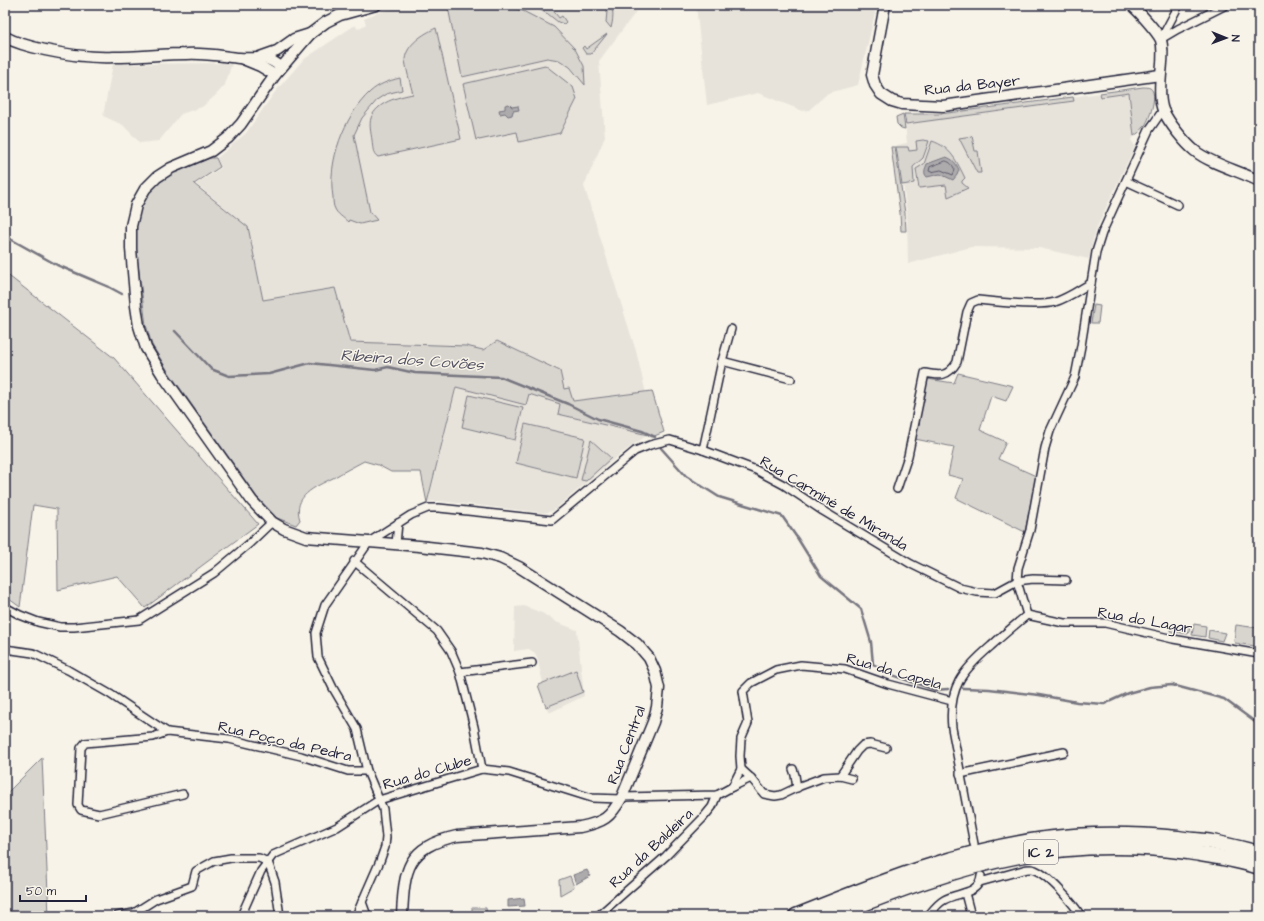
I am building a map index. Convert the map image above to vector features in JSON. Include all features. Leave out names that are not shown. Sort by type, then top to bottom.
[{"type":"highway","name":"IC 2","points":[[796,916],[958,857],[1045,839],[1105,834],[1140,835],[1211,842],[1259,853]]},
{"type":"highway","name":"IC 2","points":[[832,916],[938,876],[992,862],[1048,851],[1114,847],[1166,849],[1210,856],[1259,867]]},
{"type":"street","points":[[258,58],[276,51],[294,39],[310,34],[326,22],[338,16],[376,5]]},
{"type":"street","name":"Rua da Bayer","points":[[885,5],[872,75],[875,85],[881,94],[897,103],[943,106],[1160,76]]},
{"type":"street","points":[[1131,5],[1138,11],[1161,40],[1163,56],[1160,76],[1160,96],[1163,110],[1178,134],[1196,152],[1259,181]]},
{"type":"street","points":[[1161,40],[1179,5]]},
{"type":"street","points":[[1161,40],[1178,29],[1226,5]]},
{"type":"street","name":"Rua Central","points":[[310,34],[278,71],[241,124],[228,138],[211,151],[171,168],[157,177],[145,189],[136,205],[131,226],[131,241],[136,306],[139,326],[146,348],[162,374],[252,501],[272,522],[284,529],[306,537],[396,544],[482,554],[500,558],[524,570],[620,631],[637,644],[649,658],[655,670],[659,688],[657,707],[653,722],[622,798],[616,808],[608,816],[599,822],[580,827],[457,836],[441,839],[418,852],[409,866],[404,881],[402,916]]},
{"type":"street","points":[[5,37],[30,47],[57,53],[83,56],[114,57],[204,54],[241,58],[268,58],[273,60],[278,71]]},
{"type":"street","points":[[241,58],[260,66],[278,71]]},
{"type":"street","points":[[974,844],[952,728],[952,701],[959,682],[969,666],[1027,615],[1017,581],[1018,568],[1030,530],[1045,448],[1050,431],[1075,376],[1096,252],[1102,233],[1149,130],[1163,110]]},
{"type":"street","points":[[1126,181],[1178,205]]},
{"type":"street","points":[[898,490],[908,456],[925,373],[940,376],[947,374],[953,369],[957,362],[967,312],[971,303],[978,300],[1032,304],[1053,303],[1090,283]]},
{"type":"street","points":[[702,450],[722,361],[731,329]]},
{"type":"street","points":[[722,361],[791,379]]},
{"type":"street","name":"Rua Carminé de Miranda","points":[[356,916],[380,862],[385,846],[386,837],[383,809],[367,771],[357,729],[333,688],[318,657],[316,633],[325,605],[354,561],[369,542],[419,511],[428,508],[439,508],[552,520],[635,451],[650,445],[670,440],[756,470],[784,485],[823,511],[911,564],[960,588],[977,592],[995,593],[1017,581]]},
{"type":"street","points":[[5,607],[38,622],[60,627],[74,627],[139,620],[214,573],[250,543],[272,522]]},
{"type":"street","points":[[396,544],[398,523]]},
{"type":"street","points":[[354,561],[437,631],[451,650],[460,672],[474,727],[482,769],[509,772],[592,798],[717,795],[750,778]]},
{"type":"street","points":[[1017,581],[1033,579],[1066,580]]},
{"type":"street","name":"Rua do Lagar","points":[[1027,615],[1064,623],[1105,623],[1173,638],[1259,654]]},
{"type":"street","points":[[5,649],[33,653],[68,670],[110,694],[167,732]]},
{"type":"street","points":[[460,672],[532,663]]},
{"type":"street","name":"Rua da Capela","points":[[732,787],[741,770],[741,739],[748,722],[743,691],[751,683],[776,670],[801,665],[845,669],[888,684],[952,701]]},
{"type":"street","name":"Rua Poço da Pedra","points":[[183,794],[99,814],[81,810],[78,805],[81,748],[85,742],[154,738],[167,732],[229,739],[301,756],[348,771],[367,771]]},
{"type":"street","points":[[840,776],[863,745],[870,744],[886,748]]},
{"type":"street","points":[[960,774],[1064,752]]},
{"type":"street","name":"Rua do Clube","points":[[268,862],[273,855],[337,827],[379,800],[482,769]]},
{"type":"street","points":[[793,769],[797,788]]},
{"type":"street","points":[[741,770],[764,794],[769,795],[781,795],[824,777],[840,776],[852,779]]},
{"type":"street","name":"Rua da Baldeira","points":[[598,916],[666,856],[704,818],[712,807],[717,795]]},
{"type":"street","points":[[117,916],[134,913],[156,899],[192,886],[196,871],[214,861],[231,858],[259,858],[268,862],[276,882],[280,916]]},
{"type":"street","points":[[241,916],[261,871],[268,862]]},
{"type":"street","points":[[928,916],[943,901],[950,897],[975,889],[981,879],[1030,869],[1041,873],[1061,891],[1082,916]]},
{"type":"street","points":[[965,893],[971,916]]},
{"type":"street","points":[[362,902],[366,913],[369,916]]},
{"type":"shaded area","points":[[411,5],[641,5],[599,61],[605,137],[584,186],[636,351],[656,436],[651,438],[646,436],[618,456],[553,511],[544,513],[439,501],[428,502],[459,378],[229,372],[236,217],[196,184],[221,168],[217,158],[246,133],[275,92],[303,60],[355,25],[358,29],[366,24],[364,19],[376,13]]},
{"type":"shaded area","points":[[459,5],[509,7],[523,11],[554,27],[575,49],[584,66],[585,85],[570,67],[559,60],[547,58],[462,77],[448,7]]},
{"type":"shaded area","points":[[528,5],[549,5],[559,18],[562,16],[566,22],[564,24],[558,22],[548,14]]},
{"type":"shaded area","points":[[603,5],[611,5],[613,16],[611,28],[606,22],[607,11]]},
{"type":"shaded area","points":[[696,5],[877,5],[858,85],[828,93],[809,110],[803,111],[758,93],[707,105]]},
{"type":"shaded area","points":[[436,28],[461,139],[378,157],[373,150],[370,126],[371,118],[374,112],[383,104],[413,94],[405,62],[406,54],[416,40]]},
{"type":"shaded area","points":[[607,34],[591,54],[586,54],[582,48],[584,46],[586,49]]},
{"type":"shaded area","points":[[232,63],[225,85],[216,95],[202,107],[181,114],[159,141],[140,143],[123,125],[103,116],[113,64]]},
{"type":"shaded area","points":[[545,65],[573,87],[577,99],[560,133],[519,142],[517,132],[476,140],[463,84]]},
{"type":"shaded area","points":[[400,78],[402,90],[386,94],[378,99],[362,118],[354,135],[370,212],[377,220],[360,224],[349,220],[348,222],[337,213],[333,203],[333,169],[335,155],[340,140],[352,114],[370,92],[384,83]]},
{"type":"shaded area","points":[[1143,87],[1150,88],[1153,91],[1154,95],[1152,107],[1146,124],[1142,130],[1134,136],[1129,93],[1101,97],[1100,93]]},
{"type":"shaded area","points":[[1149,87],[1153,92],[1152,112],[1143,128],[1131,140],[1135,146],[1097,227],[1089,259],[1039,248],[971,247],[908,264],[907,213],[897,145],[907,143],[904,114],[964,112]]},
{"type":"shaded area","points":[[1073,97],[1074,101],[906,124],[904,114],[940,114]]},
{"type":"shaded area","points":[[903,114],[905,129],[901,128],[897,124],[896,117]]},
{"type":"shaded area","points":[[972,136],[975,151],[978,151],[981,173],[977,173],[959,138]]},
{"type":"shaded area","points":[[916,141],[929,141],[923,158],[913,167],[914,183],[902,185],[896,147],[908,147],[909,151],[917,150]]},
{"type":"shaded area","points":[[932,141],[944,147],[953,156],[965,178],[962,183],[968,188],[948,197],[946,185],[919,188],[916,169],[924,164]]},
{"type":"shaded area","points":[[891,147],[895,147],[905,213],[906,231],[901,231]]},
{"type":"shaded area","points":[[210,158],[216,158],[220,167],[194,184],[248,227],[263,300],[335,288],[350,342],[466,346],[483,350],[497,341],[560,371],[564,389],[569,388],[573,401],[652,391],[664,432],[652,437],[558,414],[560,404],[529,394],[526,405],[456,387],[427,503],[421,472],[391,472],[378,465],[364,461],[307,493],[299,505],[298,512],[300,520],[296,525],[277,518],[257,497],[168,371],[152,345],[146,325],[136,249],[136,227],[141,207],[149,192],[160,182],[173,173]]},
{"type":"shaded area","points":[[5,273],[114,358],[258,524],[145,608],[117,576],[58,590],[57,509],[33,505],[20,607],[5,596]]},
{"type":"shaded area","points":[[1094,305],[1100,306],[1098,323],[1091,323]]},
{"type":"shaded area","points":[[958,373],[1013,386],[1006,401],[991,396],[980,430],[1006,442],[998,459],[1036,476],[1025,532],[956,498],[963,479],[948,475],[954,447],[915,439],[927,379],[954,383]]},
{"type":"shaded area","points":[[469,395],[523,408],[515,440],[462,427]]},
{"type":"shaded area","points":[[525,424],[585,438],[576,478],[516,463]]},
{"type":"shaded area","points":[[591,440],[611,458],[586,481],[581,480]]},
{"type":"shaded area","points":[[524,606],[542,613],[556,622],[577,630],[584,696],[549,713],[538,685],[543,683],[535,653],[529,649],[514,651],[515,607]]},
{"type":"shaded area","points":[[1171,624],[1190,627],[1188,634],[1170,631]]},
{"type":"shaded area","points":[[1194,624],[1206,626],[1205,637],[1192,635]]},
{"type":"shaded area","points":[[1236,625],[1258,628],[1255,646],[1235,643]]},
{"type":"shaded area","points":[[1209,630],[1225,633],[1222,641],[1208,638]]},
{"type":"shaded area","points":[[576,670],[583,692],[546,707],[538,685]]},
{"type":"shaded area","points":[[42,758],[49,916],[5,916],[5,795]]},
{"type":"shaded area","points":[[570,876],[574,887],[560,895],[559,880]]},
{"type":"shaded area","points":[[472,908],[486,908],[487,916],[472,916]]},
{"type":"water","points":[[509,104],[512,107],[518,106],[519,110],[513,111],[512,115],[508,116],[505,113],[500,114],[499,110],[505,109],[505,105]]},
{"type":"water","points":[[946,157],[951,159],[957,165],[959,170],[953,180],[940,174],[927,177],[925,169],[927,164]]},
{"type":"water","points":[[587,870],[590,876],[576,884],[573,875]]},
{"type":"water","points":[[524,898],[525,906],[508,907],[508,900]]},
{"type":"waterway","name":"Ribeira dos Covões","points":[[5,236],[57,265],[122,294]]},
{"type":"waterway","name":"Ribeira dos Covões","points":[[175,331],[211,369],[229,376],[269,374],[310,363],[375,370],[388,367],[415,373],[501,377],[568,404],[598,419],[642,431],[655,437]]},
{"type":"waterway","name":"Ribeira dos Covões","points":[[661,448],[686,476],[719,497],[782,516],[821,576],[861,609],[871,642],[873,664],[892,675],[935,690],[948,689]]},
{"type":"waterway","name":"Ribeira dos Covões","points":[[963,688],[989,689],[1039,695],[1077,702],[1104,704],[1128,693],[1150,687],[1172,685],[1224,699],[1259,725]]}]
